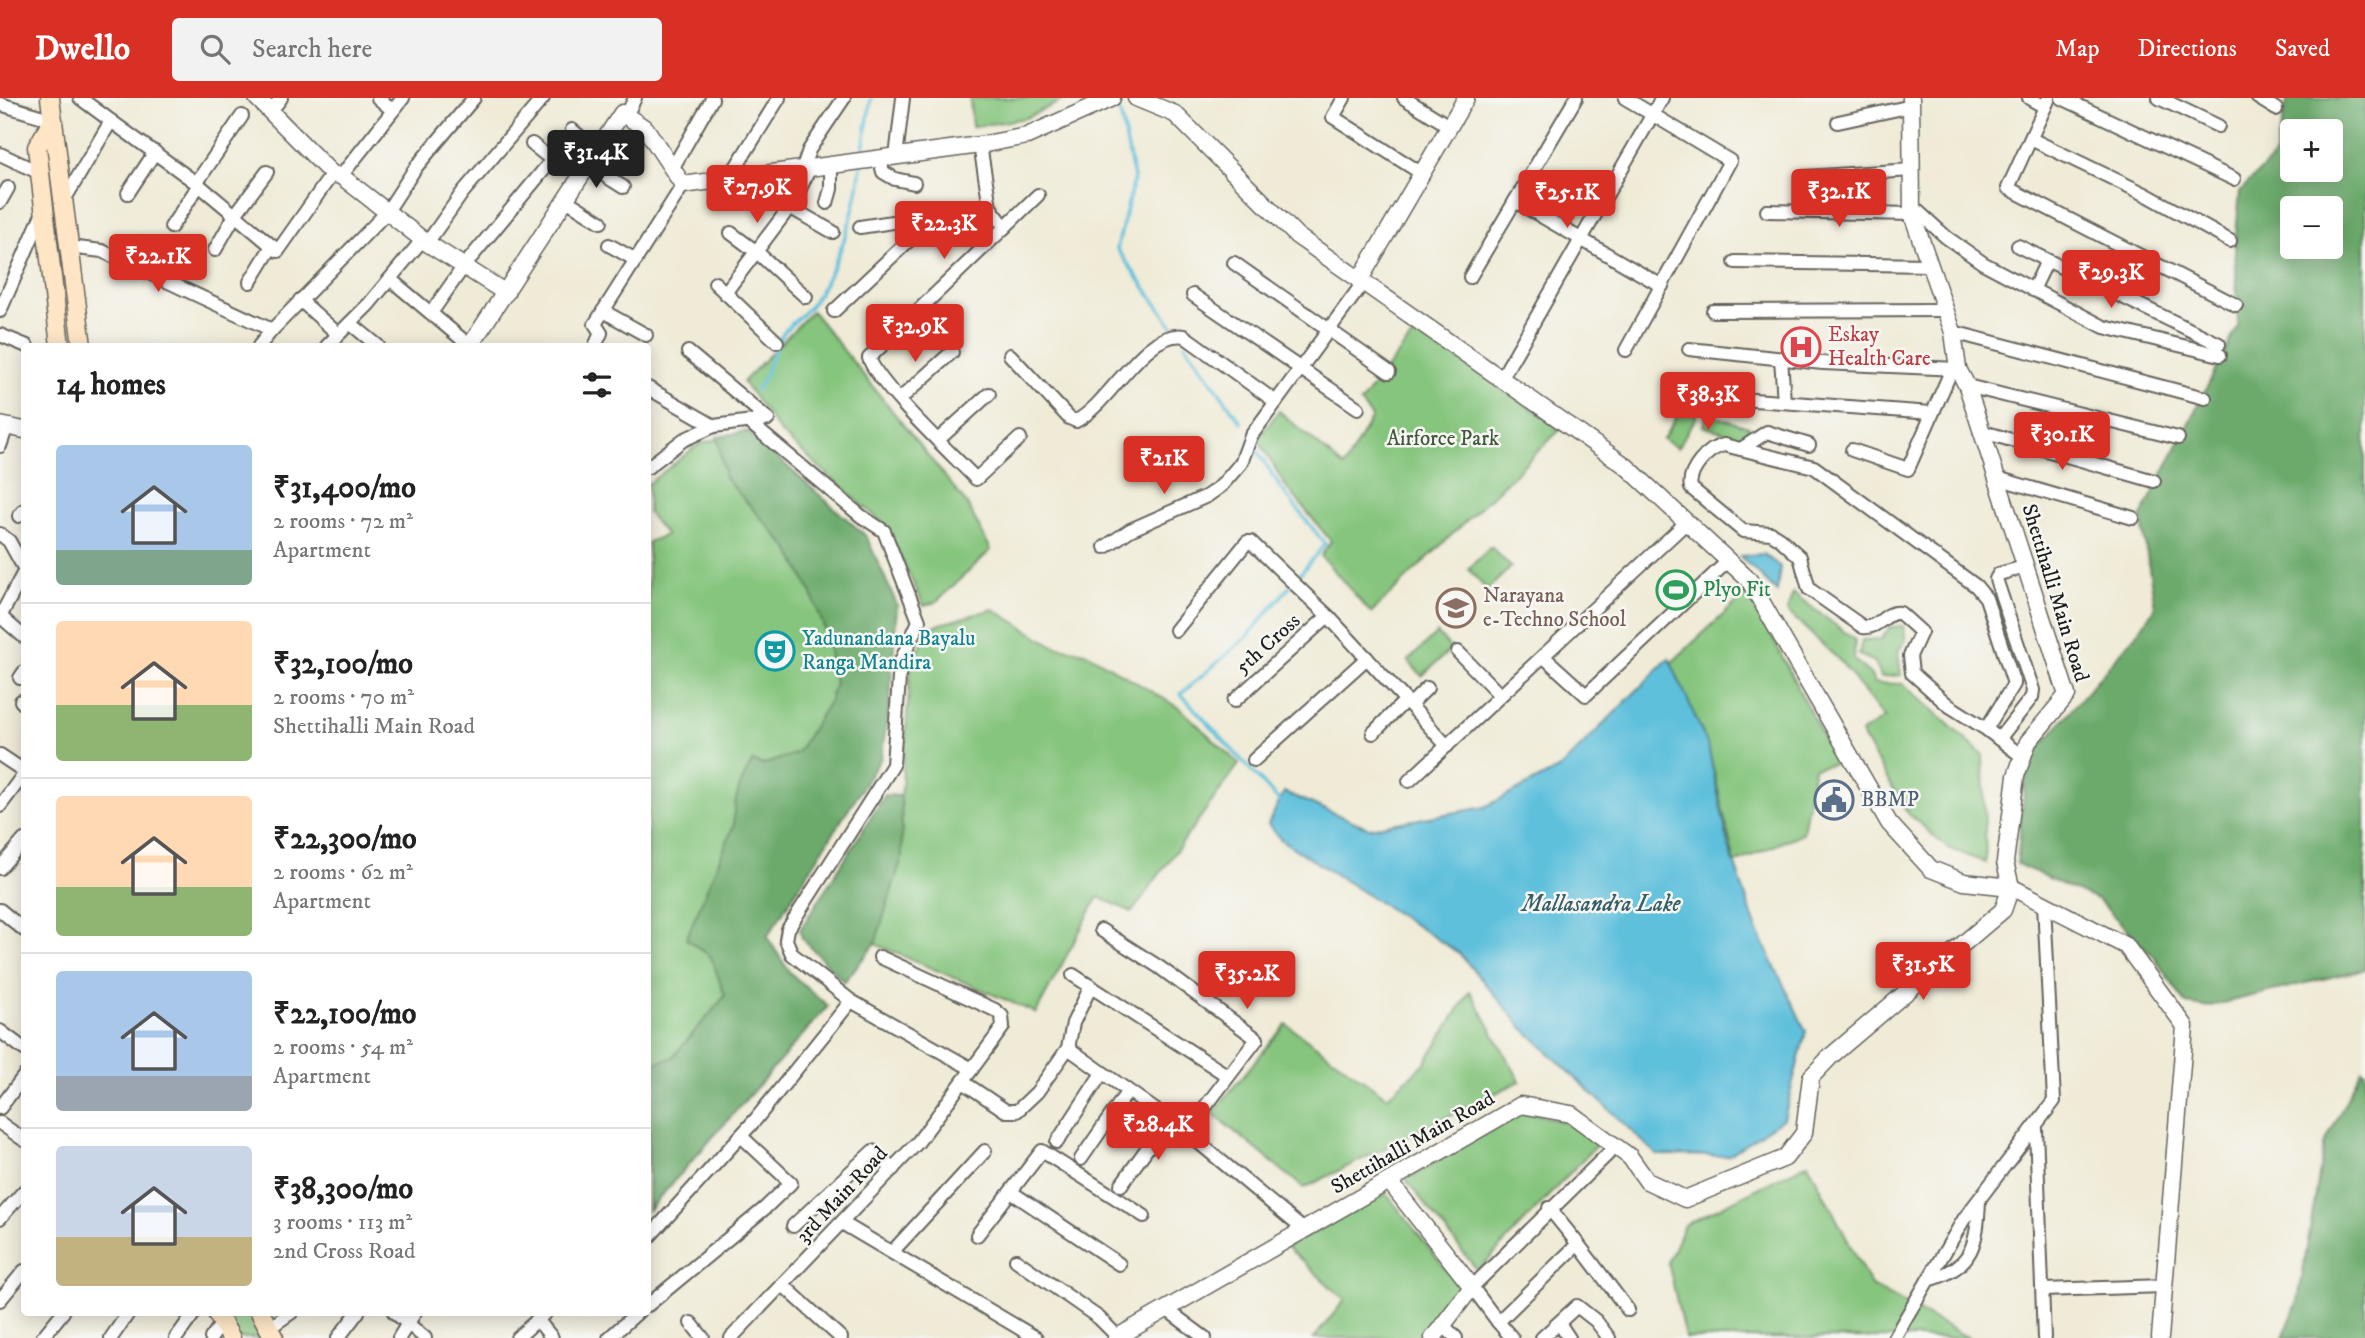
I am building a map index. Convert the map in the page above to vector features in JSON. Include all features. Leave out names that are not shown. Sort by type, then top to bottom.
[{"type":"main road","points":[[50,98],[82,343]]},
{"type":"main road","points":[[52,120],[37,148],[60,343]]},
{"type":"street","points":[[80,98],[198,184],[278,251],[336,175],[403,98]]},
{"type":"street","points":[[257,98],[277,104],[336,175],[425,241],[506,293]]},
{"type":"street","points":[[378,98],[392,110]]},
{"type":"street","points":[[261,343],[386,212],[416,167],[474,98]]},
{"type":"street","points":[[330,343],[425,241],[463,191],[543,98]]},
{"type":"street","points":[[626,116],[635,98]]},
{"type":"street","points":[[733,179],[779,98]]},
{"type":"street","points":[[725,293],[789,209],[805,169],[809,150],[844,98]]},
{"type":"street","points":[[903,98],[883,172],[895,179],[914,183]]},
{"type":"street","points":[[596,343],[601,333],[595,324],[683,186],[980,145],[1027,136],[1112,98]]},
{"type":"street","points":[[1344,98],[1333,117],[1421,173]]},
{"type":"street","points":[[1404,98],[1449,126]]},
{"type":"street","points":[[1104,547],[1130,530],[1207,496],[1234,473],[1251,436],[1361,282],[1466,98]]},
{"type":"street","points":[[1470,277],[1576,98]]},
{"type":"street","points":[[1625,98],[1730,161],[1626,350]]},
{"type":"street","points":[[1501,379],[1662,98]]},
{"type":"street","points":[[2029,98],[2047,102],[2008,188],[2236,305]]},
{"type":"street","points":[[2063,98],[2234,179]]},
{"type":"street","points":[[2159,98],[2218,126]]},
{"type":"street","points":[[2258,98],[2276,109]]},
{"type":"street","points":[[672,169],[712,99]]},
{"type":"street","points":[[1142,99],[1174,114],[1297,236],[1626,466],[1749,580],[1889,823],[1931,869],[1964,882],[2011,887],[2126,946],[2185,1026],[2160,1338]]},
{"type":"street","points":[[1838,122],[1912,102]]},
{"type":"street","name":"Shettihalli Main Road","points":[[1118,1338],[1521,1105],[1571,1114],[1630,1157],[1647,1181],[1685,1199],[1786,1158],[1804,1133],[1811,1077],[1831,1056],[2003,910],[2011,887],[2005,862],[2016,776],[2028,742],[2067,695],[1967,386],[1955,369],[1953,332],[1912,210],[1912,102]]},
{"type":"street","points":[[0,104],[52,120]]},
{"type":"street","points":[[472,343],[622,113],[646,129],[683,186]]},
{"type":"street","points":[[171,227],[242,116]]},
{"type":"street","points":[[63,203],[111,121]]},
{"type":"street","points":[[572,130],[593,158],[623,187]]},
{"type":"street","points":[[2031,139],[2147,195],[2230,241]]},
{"type":"street","points":[[431,313],[464,266],[552,160],[532,144]]},
{"type":"street","points":[[980,145],[990,207],[1005,227]]},
{"type":"street","points":[[128,193],[155,152]]},
{"type":"street","points":[[0,154],[40,173]]},
{"type":"street","points":[[827,203],[831,189],[831,166]]},
{"type":"street","points":[[1804,177],[1912,170]]},
{"type":"street","points":[[215,250],[235,215],[267,172]]},
{"type":"street","points":[[733,179],[833,232]]},
{"type":"street","points":[[0,202],[8,188]]},
{"type":"street","points":[[1020,438],[976,479],[900,399],[871,366],[869,358],[873,351],[1038,195]]},
{"type":"street","points":[[566,200],[601,222]]},
{"type":"street","points":[[1515,201],[1662,286]]},
{"type":"street","points":[[860,227],[990,207]]},
{"type":"street","points":[[0,312],[44,209]]},
{"type":"street","points":[[1767,211],[1912,210],[1983,263],[2105,327],[2219,349],[2018,246]]},
{"type":"street","points":[[834,311],[936,215]]},
{"type":"street","points":[[731,233],[758,253],[806,297]]},
{"type":"street","points":[[609,245],[636,260]]},
{"type":"street","points":[[250,282],[272,246]]},
{"type":"street","points":[[69,247],[102,251],[272,330]]},
{"type":"street","points":[[2033,290],[2047,261]]},
{"type":"street","points":[[1735,262],[1930,265]]},
{"type":"street","points":[[1234,263],[1389,372]]},
{"type":"street","points":[[390,279],[466,343]]},
{"type":"street","points":[[715,283],[777,342]]},
{"type":"street","points":[[1193,295],[1358,408]]},
{"type":"street","points":[[300,300],[338,334]]},
{"type":"street","points":[[1713,311],[1946,310]]},
{"type":"street","points":[[603,312],[646,335]]},
{"type":"street","points":[[349,323],[374,343]]},
{"type":"street","points":[[1953,332],[2205,398]]},
{"type":"street","points":[[0,335],[21,344]]},
{"type":"street","points":[[1010,355],[1069,418],[1076,421],[1156,344],[1179,335],[1276,402]]},
{"type":"street","points":[[1689,349],[1955,369],[1908,469],[1852,450]]},
{"type":"street","points":[[651,465],[683,440],[715,426],[768,419],[688,352]]},
{"type":"street","points":[[900,399],[952,352]]},
{"type":"street","points":[[1781,358],[1784,402]]},
{"type":"street","points":[[1967,386],[2178,438]]},
{"type":"street","points":[[651,389],[715,426]]},
{"type":"street","points":[[938,440],[989,394]]},
{"type":"street","points":[[1726,398],[1932,413]]},
{"type":"street","points":[[750,423],[861,516],[884,531],[919,621],[900,663],[893,765],[788,929],[786,940],[792,954],[852,1002],[972,1069]]},
{"type":"street","points":[[0,446],[4,426]]},
{"type":"street","points":[[1980,431],[2154,481]]},
{"type":"street","points":[[1741,449],[1767,432],[1809,445]]},
{"type":"street","points":[[1986,729],[2014,684],[1981,591],[1814,467],[1724,445],[1713,448],[1693,471],[1691,488],[1743,531],[1771,533],[1779,538],[1800,557],[1810,589],[1863,627],[1875,625],[1891,614],[1900,612],[1921,632],[1910,656],[1912,673],[1948,705],[2023,757]]},
{"type":"street","points":[[1997,478],[2133,518]]},
{"type":"street","points":[[1409,781],[1687,522]]},
{"type":"street","points":[[0,534],[9,541],[21,564]]},
{"type":"street","points":[[1176,630],[1249,541],[1328,616],[1447,746]]},
{"type":"street","points":[[1543,656],[1586,695],[1728,561]]},
{"type":"street","points":[[1999,739],[2032,697],[2033,690],[1996,579],[1999,574],[2024,566]]},
{"type":"street","points":[[21,576],[0,617],[21,634]]},
{"type":"street","name":"5th Cross","points":[[1234,701],[1328,616]]},
{"type":"street","points":[[1458,652],[1500,695]]},
{"type":"street","points":[[1254,760],[1367,658]]},
{"type":"street","points":[[1373,733],[1427,688]]},
{"type":"street","points":[[0,755],[21,771]]},
{"type":"street","points":[[0,806],[21,777]]},
{"type":"street","points":[[0,868],[21,844]]},
{"type":"street","points":[[1894,1338],[1979,1201],[2036,1129],[2054,1101],[2044,904]]},
{"type":"street","points":[[0,910],[21,928]]},
{"type":"street","points":[[1101,930],[1159,967],[1257,1039],[1186,1132]]},
{"type":"street","name":"3rd Main Road","points":[[731,1338],[918,1142],[1003,1027],[1002,1016],[995,1010],[880,957]]},
{"type":"street","points":[[1073,975],[1228,1076]]},
{"type":"street","points":[[963,1082],[1006,1111],[1017,1111],[1037,1092],[1068,1048],[1073,1023],[1091,986]]},
{"type":"street","points":[[651,1235],[741,1136],[852,1002]]},
{"type":"street","points":[[0,1031],[21,1047]]},
{"type":"street","points":[[1068,1048],[1186,1132],[1304,1230]]},
{"type":"street","points":[[1057,1142],[1102,1073]]},
{"type":"street","points":[[0,1108],[21,1080]]},
{"type":"street","points":[[1081,1159],[1128,1091]]},
{"type":"street","points":[[1121,1185],[1168,1119]]},
{"type":"street","points":[[0,1140],[5,1126],[21,1138]]},
{"type":"street","points":[[2036,1129],[2044,1338]]},
{"type":"street","points":[[651,1303],[764,1209],[791,1183],[741,1136]]},
{"type":"street","points":[[1456,1338],[1438,1332],[1472,1287],[1549,1208],[1616,1146]]},
{"type":"street","points":[[793,1226],[873,1151],[893,1169]]},
{"type":"street","points":[[892,1251],[985,1151]]},
{"type":"street","points":[[977,1235],[1042,1151],[1143,1216]]},
{"type":"street","points":[[1389,1181],[1512,1338]]},
{"type":"street","points":[[1011,1192],[1119,1264]]},
{"type":"street","points":[[0,1218],[21,1194]]},
{"type":"street","points":[[1928,1280],[1968,1259],[1978,1235],[1979,1201]]},
{"type":"street","points":[[1549,1208],[1610,1281],[1628,1310]]},
{"type":"street","points":[[842,1223],[1035,1338]]},
{"type":"street","points":[[1498,1322],[1578,1244]]},
{"type":"street","points":[[1016,1260],[1099,1318],[1118,1338]]},
{"type":"street","points":[[0,1300],[21,1275]]},
{"type":"street","points":[[783,1285],[841,1338]]},
{"type":"street","points":[[2043,1290],[2164,1286]]},
{"type":"street","points":[[1542,1338],[1577,1306],[1596,1321],[1609,1338]]},
{"type":"street","points":[[1166,1309],[1205,1338]]},
{"type":"street","points":[[42,1338],[60,1316]]},
{"type":"street","points":[[111,1338],[127,1316]]},
{"type":"street","points":[[176,1338],[192,1316]]},
{"type":"street","points":[[268,1326],[285,1316]]},
{"type":"street","points":[[338,1338],[355,1316]]},
{"type":"street","points":[[399,1316],[425,1338]]},
{"type":"street","points":[[399,1338],[413,1316]]},
{"type":"street","points":[[517,1338],[542,1316],[552,1338]]},
{"type":"street","points":[[612,1337],[634,1316]]},
{"type":"street","points":[[1559,1322],[1569,1338]]},
{"type":"street","points":[[691,1323],[703,1338]]},
{"type":"street","points":[[211,1338],[223,1324]]},
{"type":"green space","points":[[970,98],[1068,98],[1026,118],[972,127]]},
{"type":"green space","points":[[2288,98],[2365,98],[2365,969],[2206,1007],[2186,1004],[2154,957],[2099,901],[2017,864],[2027,762],[2139,631],[2155,607],[2141,517],[2238,326],[2235,243],[2240,191],[2274,157],[2280,132],[2280,182],[2343,182],[2343,119],[2283,119]]},
{"type":"green space","points":[[812,311],[967,504],[991,550],[936,602],[924,606],[886,526],[781,433],[743,382]]},
{"type":"green space","name":"Airforce Park","points":[[1417,330],[1561,429],[1371,613],[1321,556],[1331,541],[1285,485],[1258,439],[1279,411],[1344,467],[1372,417],[1360,403]]},
{"type":"green space","points":[[1683,407],[1697,416],[1677,448],[1663,439]]},
{"type":"green space","points":[[1707,414],[1749,427],[1745,439],[1703,426]]},
{"type":"green space","points":[[747,431],[866,536],[897,605],[889,709],[881,758],[767,937],[790,973],[828,1006],[651,1208],[651,541],[666,535],[651,517],[651,482],[699,444]]},
{"type":"green space","points":[[747,431],[866,536],[897,605],[889,709],[881,758],[767,937],[790,973],[828,1006],[651,1207],[651,1064],[672,1058],[725,996],[711,957],[686,939],[734,825],[736,800],[741,783],[753,761],[762,765],[797,753],[830,700],[835,683],[825,630],[811,592],[789,549],[725,478],[717,437]]},
{"type":"green space","points":[[1491,547],[1511,567],[1487,590],[1468,569]]},
{"type":"green space","points":[[1749,591],[1836,763],[1814,768],[1803,833],[1735,863],[1708,746],[1671,663]]},
{"type":"green space","points":[[1793,593],[1855,640],[1854,660],[1871,675],[1874,683],[1903,684],[1983,755],[1986,863],[1946,847],[1905,810],[1861,733],[1884,718],[1841,662],[1787,611]]},
{"type":"green space","points":[[993,609],[1054,646],[1085,652],[1181,709],[1239,764],[1132,912],[1098,897],[1036,1013],[875,944],[902,857],[901,796],[911,665],[930,627]]},
{"type":"green space","points":[[1903,626],[1906,640],[1898,651],[1901,675],[1881,677],[1875,662],[1859,655],[1862,640],[1881,639],[1890,627]]},
{"type":"green space","points":[[1437,633],[1451,649],[1422,676],[1408,661]]},
{"type":"green space","points":[[885,795],[901,796],[902,857],[875,944],[844,982],[802,938],[800,930]]},
{"type":"green space","points":[[1470,991],[1520,1081],[1304,1188],[1212,1113],[1286,1024],[1387,1097],[1425,1063]]},
{"type":"green space","points":[[2361,1070],[2365,1072],[2365,1338],[2283,1338],[2298,1301],[2324,1145]]},
{"type":"green space","points":[[1522,1110],[1565,1122],[1599,1142],[1478,1271],[1406,1180]]},
{"type":"green space","points":[[1808,1163],[1871,1286],[1969,1338],[1685,1338],[1668,1262],[1684,1225]]},
{"type":"green space","points":[[1386,1193],[1462,1290],[1423,1338],[1314,1338],[1345,1300],[1287,1247]]},
{"type":"green space","points":[[219,1316],[251,1316],[264,1338],[232,1338]]},
{"type":"water","points":[[1764,554],[1780,567],[1777,592],[1740,556]]},
{"type":"water","name":"Mallasandra Lake","points":[[1669,658],[1708,746],[1729,847],[1757,930],[1806,1031],[1784,1118],[1728,1156],[1657,1155],[1522,1027],[1459,953],[1281,840],[1268,824],[1284,792],[1369,828],[1485,807],[1560,768]]},
{"type":"waterway","points":[[862,157],[871,98]]},
{"type":"waterway","points":[[1119,108],[1134,178],[1117,249],[1177,332]]},
{"type":"waterway","points":[[756,390],[765,376],[780,339],[811,305],[832,269],[851,218],[861,165]]},
{"type":"waterway","points":[[1185,344],[1241,422]]},
{"type":"waterway","points":[[1257,450],[1280,487],[1325,544],[1295,580]]},
{"type":"waterway","points":[[1282,804],[1181,694],[1248,636],[1290,586]]},
{"type":"place","name":"Eskay Health Care","points":[[1801,347]]},
{"type":"place","name":"Plyo Fit","points":[[1676,590]]},
{"type":"place","name":"Narayana e-Techno School","points":[[1456,608]]},
{"type":"place","name":"Yadunandana Bayalu Ranga Mandira","points":[[775,651]]},
{"type":"place","name":"BBMP","points":[[1834,800]]}]
